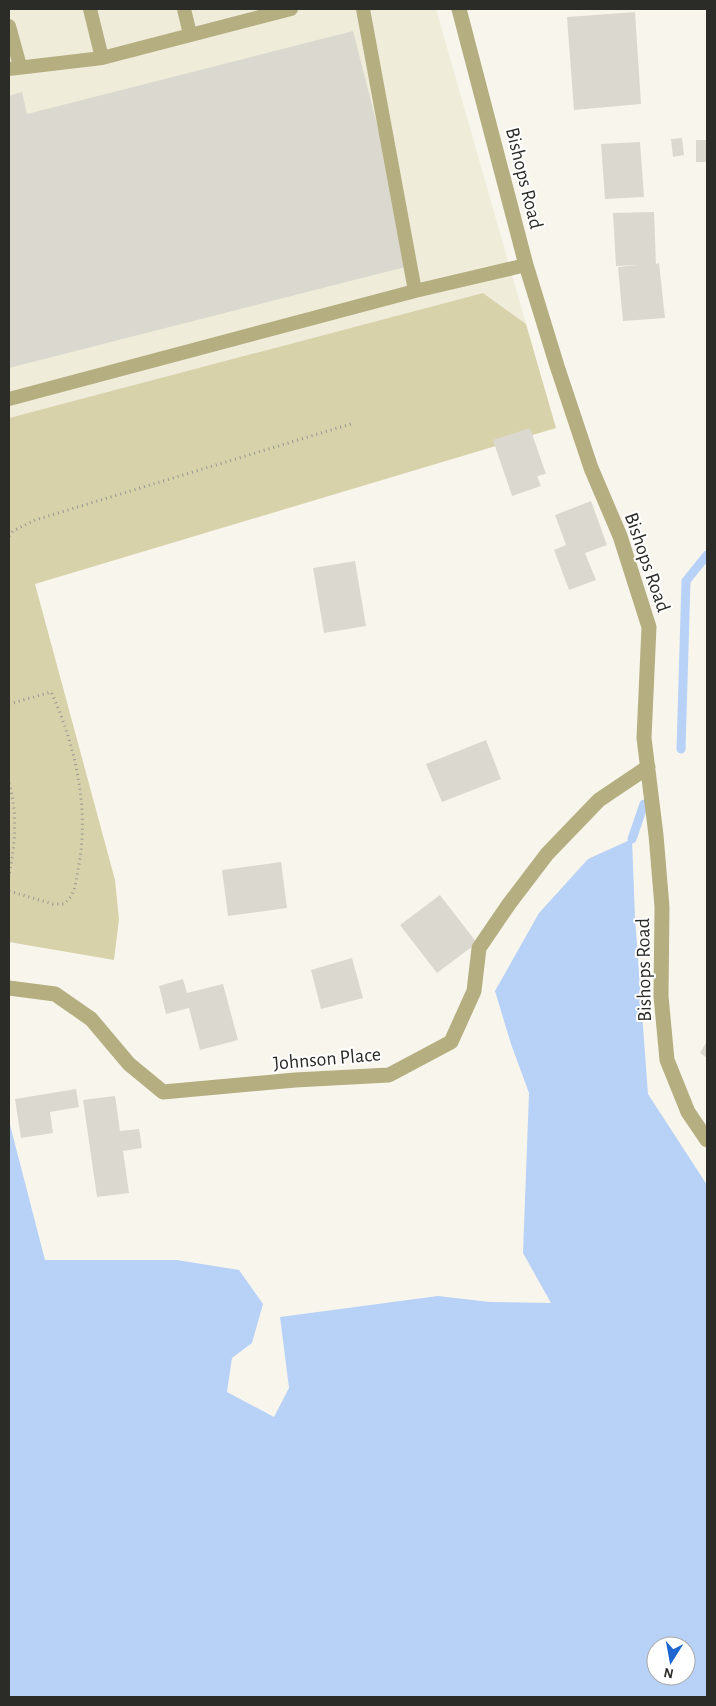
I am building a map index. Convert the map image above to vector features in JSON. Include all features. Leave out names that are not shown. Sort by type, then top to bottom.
[{"type":"street","name":"Bishops Road","points":[[460,9],[526,265],[591,468],[620,536],[649,628],[644,738],[656,834],[662,908],[661,996],[667,1060],[688,1112],[707,1140]]},
{"type":"street","name":"Johnson Place","points":[[9,988],[55,994],[91,1019],[129,1064],[163,1092],[295,1080],[389,1075],[451,1042],[474,991],[479,948],[509,904],[547,854],[599,800],[648,767]]},
{"type":"lane","points":[[90,9],[102,58]]},
{"type":"lane","points":[[184,9],[190,34]]},
{"type":"lane","points":[[9,26],[15,67],[102,58],[276,11],[291,9]]},
{"type":"lane","points":[[363,9],[415,291]]},
{"type":"lane","points":[[9,398],[415,291],[526,265]]},
{"type":"path","points":[[9,536],[13,531],[36,520],[354,423]]},
{"type":"path","points":[[9,704],[51,692],[60,713],[78,777],[83,815],[82,852],[73,896],[64,904],[53,904],[9,891]]},
{"type":"path","points":[[9,782],[15,802],[16,835],[9,876]]},
{"type":"shaded area","points":[[9,9],[436,9],[526,324],[483,293],[9,418]]},
{"type":"shaded area","points":[[483,293],[526,324],[556,428],[35,584],[115,880],[119,919],[114,960],[9,942],[9,418]]},
{"type":"water","points":[[632,839],[635,918],[648,1094],[707,1185],[707,1697],[9,1697],[9,1121],[45,1260],[177,1260],[239,1270],[263,1304],[252,1343],[232,1358],[227,1392],[274,1417],[289,1388],[280,1317],[438,1296],[490,1302],[551,1303],[523,1253],[529,1093],[511,1044],[495,991],[539,913],[588,859]]},
{"type":"building","points":[[635,12],[641,104],[574,110],[567,17]]},
{"type":"building","points":[[353,31],[413,265],[9,368],[9,96],[22,92],[27,114]]},
{"type":"building","points":[[682,138],[684,155],[673,157],[671,139]]},
{"type":"building","points":[[696,140],[707,140],[707,162],[696,162]]},
{"type":"building","points":[[640,142],[644,197],[605,199],[601,144]]},
{"type":"building","points":[[654,212],[656,264],[659,263],[665,318],[623,321],[618,267],[638,265],[616,266],[613,213]]},
{"type":"building","points":[[530,428],[546,474],[537,476],[541,486],[512,496],[493,440]]},
{"type":"building","points":[[591,501],[607,545],[585,553],[596,580],[569,590],[554,550],[566,545],[555,515]]},
{"type":"building","points":[[355,561],[366,626],[324,633],[313,568]]},
{"type":"building","points":[[486,740],[501,779],[442,802],[426,764]]},
{"type":"building","points":[[281,862],[287,908],[228,916],[222,870]]},
{"type":"building","points":[[440,895],[477,943],[437,973],[400,925]]},
{"type":"building","points":[[352,958],[363,998],[321,1009],[311,970]]},
{"type":"building","points":[[183,979],[187,993],[223,984],[238,1040],[200,1050],[189,1008],[166,1014],[159,986]]},
{"type":"building","points":[[707,1041],[707,1058],[700,1053]]},
{"type":"building","points":[[76,1089],[79,1107],[50,1112],[53,1133],[21,1138],[15,1099]]},
{"type":"building","points":[[115,1096],[120,1131],[139,1129],[142,1148],[123,1151],[129,1193],[97,1197],[83,1100]]},
{"type":"waterway","points":[[681,749],[686,581],[707,555]]},
{"type":"waterway","points":[[632,839],[644,804]]}]
